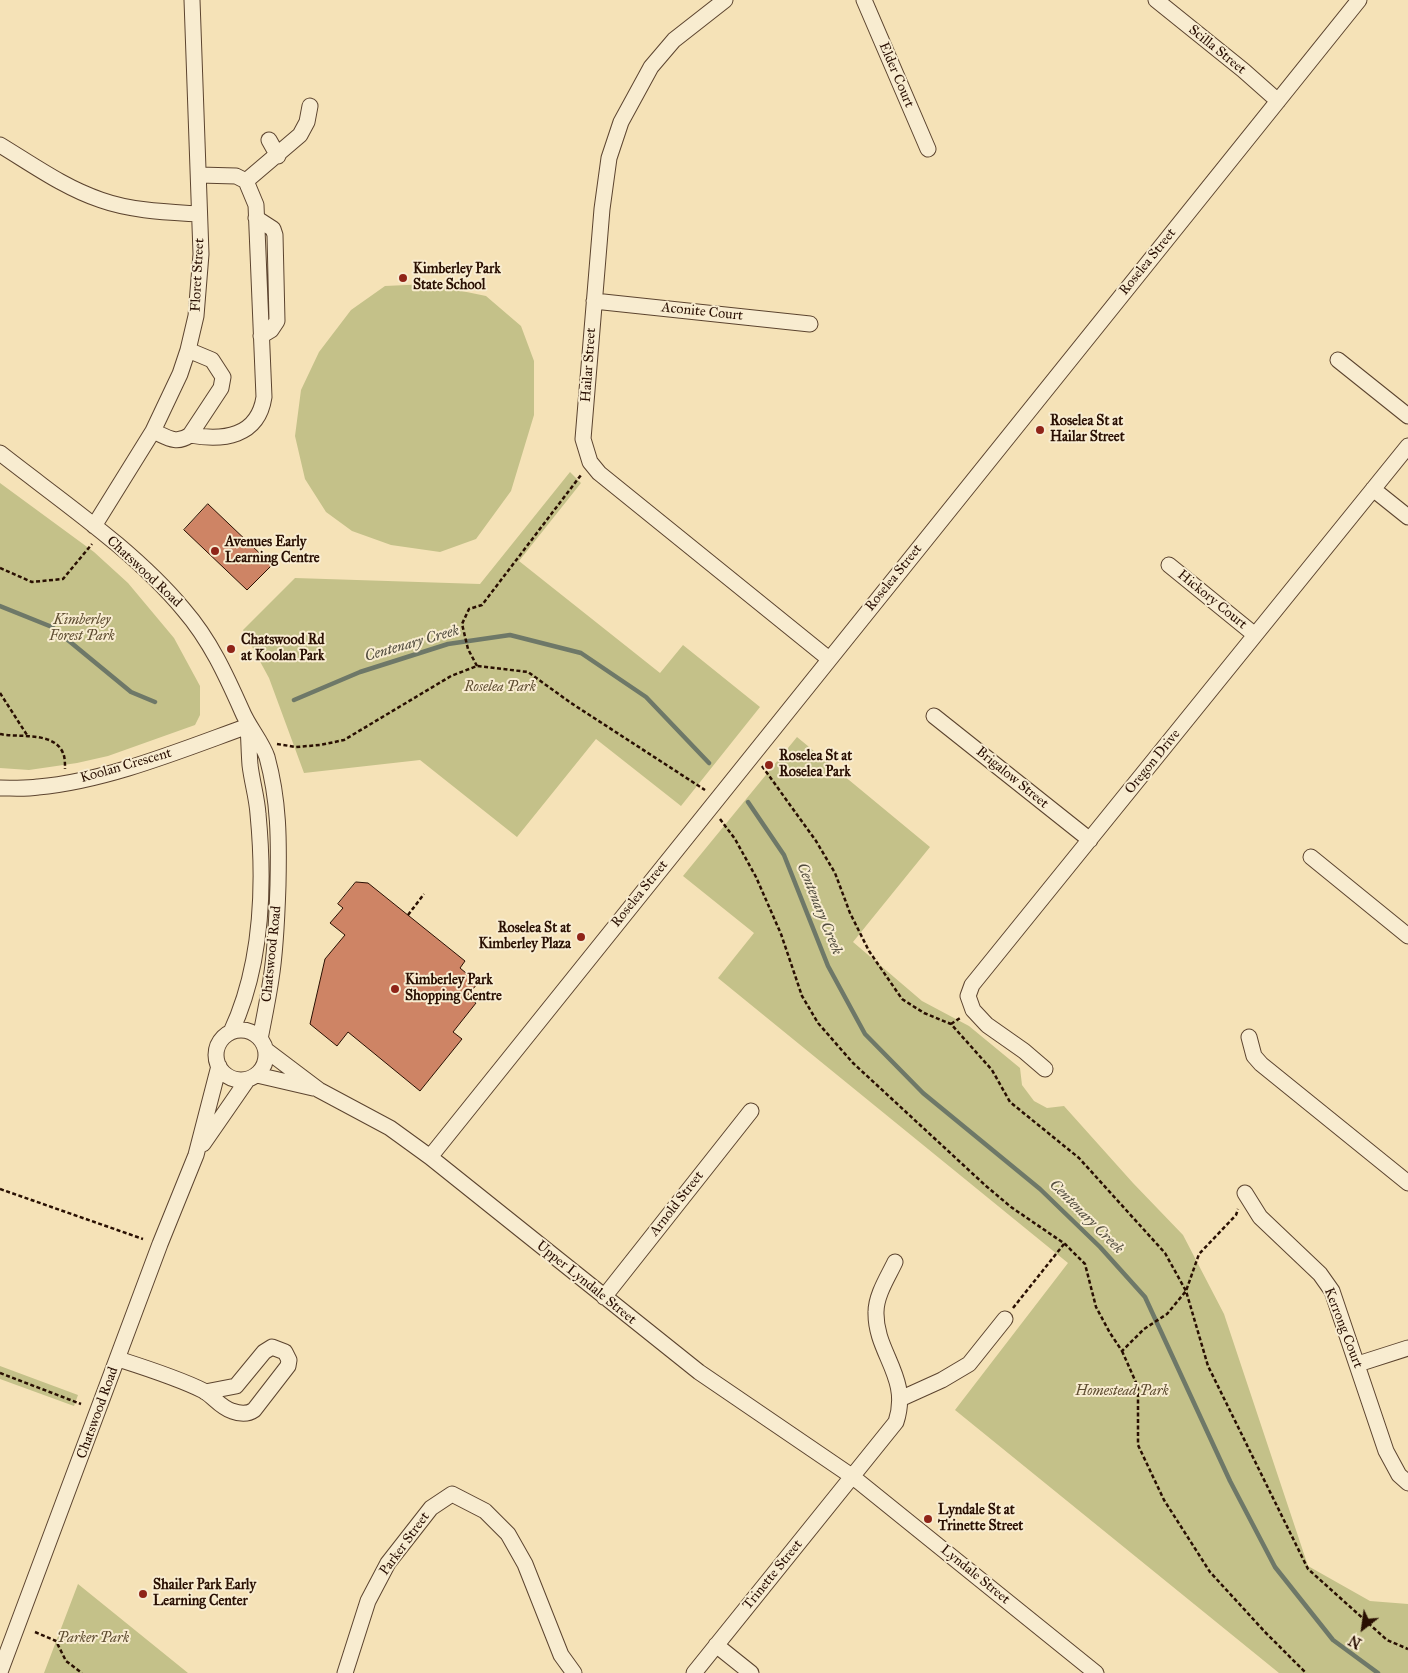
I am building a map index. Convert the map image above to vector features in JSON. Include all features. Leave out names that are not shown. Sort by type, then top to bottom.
[{"type":"street","name":"Floret Street","points":[[94,526],[153,431],[180,374],[196,316],[201,254],[192,0]]},
{"type":"street","name":"Hailar Street","points":[[725,0],[674,40],[651,67],[621,122],[609,158],[602,209],[583,440],[590,462],[599,473],[829,659]]},
{"type":"street","name":"Elder Court","points":[[864,0],[928,149]]},
{"type":"street","name":"Scilla Street","points":[[1156,0],[1243,70],[1278,101]]},
{"type":"street","name":"Roselea Street","points":[[430,1156],[1359,0]]},
{"type":"street","points":[[246,182],[300,136],[307,122],[310,106]]},
{"type":"street","points":[[269,140],[278,156]]},
{"type":"street","points":[[0,145],[69,187],[102,200],[138,209],[199,214]]},
{"type":"street","points":[[190,435],[227,437],[238,434],[256,418],[262,408],[264,397],[256,205],[246,182],[236,176],[199,176]]},
{"type":"street","name":"Aconite Court","points":[[594,301],[810,324]]},
{"type":"street","points":[[153,431],[177,441],[184,439],[190,435],[221,388],[222,377],[212,360],[188,350]]},
{"type":"street","points":[[1338,360],[1408,416]]},
{"type":"street","name":"Oregon Drive","points":[[1045,1069],[1024,1051],[987,1025],[973,1010],[968,996],[972,985],[1408,446]]},
{"type":"street","name":"Chatswood Road","points":[[0,453],[94,526],[142,567],[183,609],[194,622],[225,671],[250,729],[266,756],[276,801],[280,831],[272,978],[263,1044]]},
{"type":"street","points":[[1373,489],[1408,517]]},
{"type":"street","name":"Hickory Court","points":[[1169,565],[1255,635]]},
{"type":"street","name":"Brigalow Street","points":[[934,716],[1090,840]]},
{"type":"street","name":"Chatswood Road","points":[[231,1032],[244,1000],[256,949],[260,898],[260,842],[258,812],[250,766],[250,729]]},
{"type":"street","name":"Koolan Crescent","points":[[0,788],[38,788],[66,783],[120,770],[250,729]]},
{"type":"street","points":[[260,842],[280,831]]},
{"type":"street","points":[[260,842],[279,848]]},
{"type":"street","points":[[1311,857],[1408,936]]},
{"type":"street","points":[[247,1030],[263,1044],[265,1064],[252,1077],[239,1080],[231,1078],[219,1066],[217,1050],[224,1036],[231,1032],[247,1030]]},
{"type":"street","points":[[1249,1037],[1254,1056],[1261,1064],[1408,1184]]},
{"type":"street","name":"Upper Lyndale Street","points":[[263,1044],[319,1090],[390,1128],[430,1156],[699,1372],[853,1477]]},
{"type":"street","name":"Chatswood Road","points":[[0,1672],[160,1244],[196,1155],[219,1066]]},
{"type":"street","name":"Chatswood Road","points":[[196,1155],[252,1077]]},
{"type":"street","name":"Upper Lyndale Street","points":[[252,1077],[319,1090]]},
{"type":"street","name":"Arnold Street","points":[[604,1297],[751,1111]]},
{"type":"street","name":"Kerrong Court","points":[[1245,1193],[1260,1217],[1320,1274],[1332,1290],[1386,1451],[1399,1475],[1408,1483]]},
{"type":"street","points":[[895,1262],[880,1291],[876,1311],[879,1336],[896,1374],[900,1399],[942,1380],[969,1364],[1005,1320]]},
{"type":"street","points":[[118,1359],[205,1392],[223,1408],[241,1414],[254,1410],[288,1366],[289,1360],[285,1352],[272,1347],[264,1352],[236,1386],[205,1392]]},
{"type":"street","points":[[1358,1364],[1408,1348]]},
{"type":"street","name":"Trinette Street","points":[[694,1673],[896,1422],[900,1411],[900,1399]]},
{"type":"street","name":"Lyndale Street","points":[[853,1477],[1096,1673]]},
{"type":"street","name":"Parker Street","points":[[345,1673],[368,1601],[388,1563],[431,1508],[452,1494],[485,1511],[508,1534],[525,1564],[561,1655],[574,1673]]},
{"type":"street","points":[[716,1645],[751,1673]]},
{"type":"path","points":[[477,666],[468,649],[462,624],[469,609],[482,605],[590,462]]},
{"type":"path","points":[[0,568],[32,582],[63,579],[92,544]]},
{"type":"path","points":[[250,729],[278,744],[296,747],[320,745],[344,740],[451,676],[477,666],[528,672],[571,703],[702,788]]},
{"type":"path","points":[[0,693],[27,735]]},
{"type":"path","points":[[0,734],[27,735],[54,742],[64,753],[66,783]]},
{"type":"path","points":[[757,773],[762,766],[816,841],[834,873],[850,913],[869,951],[902,999],[924,1013],[951,1024],[992,1070],[1010,1102],[1079,1158],[1165,1253],[1186,1291],[1208,1366],[1308,1569],[1387,1640],[1408,1649]]},
{"type":"path","points":[[720,818],[735,839],[756,877],[781,934],[802,996],[818,1023],[853,1063],[986,1186],[1011,1207],[1064,1244],[1085,1264],[1096,1307],[1122,1351],[1138,1387],[1138,1445],[1164,1500],[1210,1572],[1306,1673]]},
{"type":"path","points":[[408,915],[424,894]]},
{"type":"path","points":[[0,1189],[143,1239]]},
{"type":"path","points":[[1122,1351],[1144,1330],[1167,1314],[1186,1291],[1198,1254],[1236,1215],[1245,1193]]},
{"type":"path","points":[[1005,1320],[1064,1244]]},
{"type":"path","points":[[0,1373],[81,1404]]},
{"type":"path","points":[[35,1632],[56,1641],[66,1660],[82,1673]]},
{"type":"green space","points":[[428,284],[486,296],[521,326],[534,361],[534,415],[511,491],[476,539],[440,552],[391,545],[352,531],[326,512],[305,479],[295,436],[301,390],[319,352],[351,310],[385,286]]},
{"type":"green space","name":"Roselea Park","points":[[570,472],[581,483],[519,561],[660,673],[683,645],[760,707],[681,806],[596,739],[517,837],[420,760],[304,773],[269,678],[243,630],[295,578],[480,584]]},
{"type":"green space","name":"Kimberley Forest Park","points":[[0,483],[94,552],[128,583],[174,638],[200,686],[200,715],[195,725],[108,756],[77,763],[29,770],[0,768]]},
{"type":"green space","name":"Homestead Park","points":[[797,737],[930,847],[853,942],[922,1001],[969,1026],[1020,1068],[1022,1085],[1034,1101],[1047,1108],[1064,1106],[1183,1235],[1224,1314],[1308,1566],[1370,1601],[1408,1604],[1408,1673],[1279,1673],[955,1410],[1068,1263],[718,978],[754,933],[683,876]]},
{"type":"green space","points":[[0,1366],[78,1395],[74,1406],[0,1379]]},
{"type":"green space","name":"Parker Park","points":[[78,1584],[188,1673],[44,1673]]},
{"type":"building","points":[[208,504],[272,565],[247,590],[184,530]]},
{"type":"building","name":"Kimberley Park Shopping Centre","points":[[356,882],[368,883],[465,961],[460,968],[478,983],[467,996],[476,1003],[453,1032],[462,1039],[420,1091],[348,1032],[337,1046],[310,1024],[325,959],[345,935],[330,923],[343,908],[338,904]]},
{"type":"waterway","name":"Centenary Creek","points":[[0,606],[52,627],[131,692],[155,702]]},
{"type":"waterway","name":"Centenary Creek","points":[[294,700],[360,672],[448,644],[510,635],[581,653],[646,697],[709,763]]},
{"type":"waterway","name":"Centenary Creek","points":[[748,802],[784,855],[828,966],[865,1034],[923,1093],[1040,1189],[1100,1247],[1145,1297],[1230,1481],[1275,1567],[1333,1640],[1378,1673]]},
{"type":"place","name":"Kimberley Park State School","points":[[403,278]]},
{"type":"place","name":"Roselea St at Hailar Street","points":[[1040,430]]},
{"type":"place","name":"Avenues Early Learning Centre","points":[[215,551]]},
{"type":"place","name":"Chatswood Rd at Koolan Park","points":[[231,649]]},
{"type":"place","name":"Roselea St at Roselea Park","points":[[769,765]]},
{"type":"place","name":"Roselea St at Kimberley Plaza","points":[[581,937]]},
{"type":"place","name":"Kimberley Park Shopping Centre","points":[[395,989]]},
{"type":"place","name":"Lyndale St at Trinette Street","points":[[928,1519]]},
{"type":"place","name":"Shailer Park Early Learning Center","points":[[143,1594]]}]
